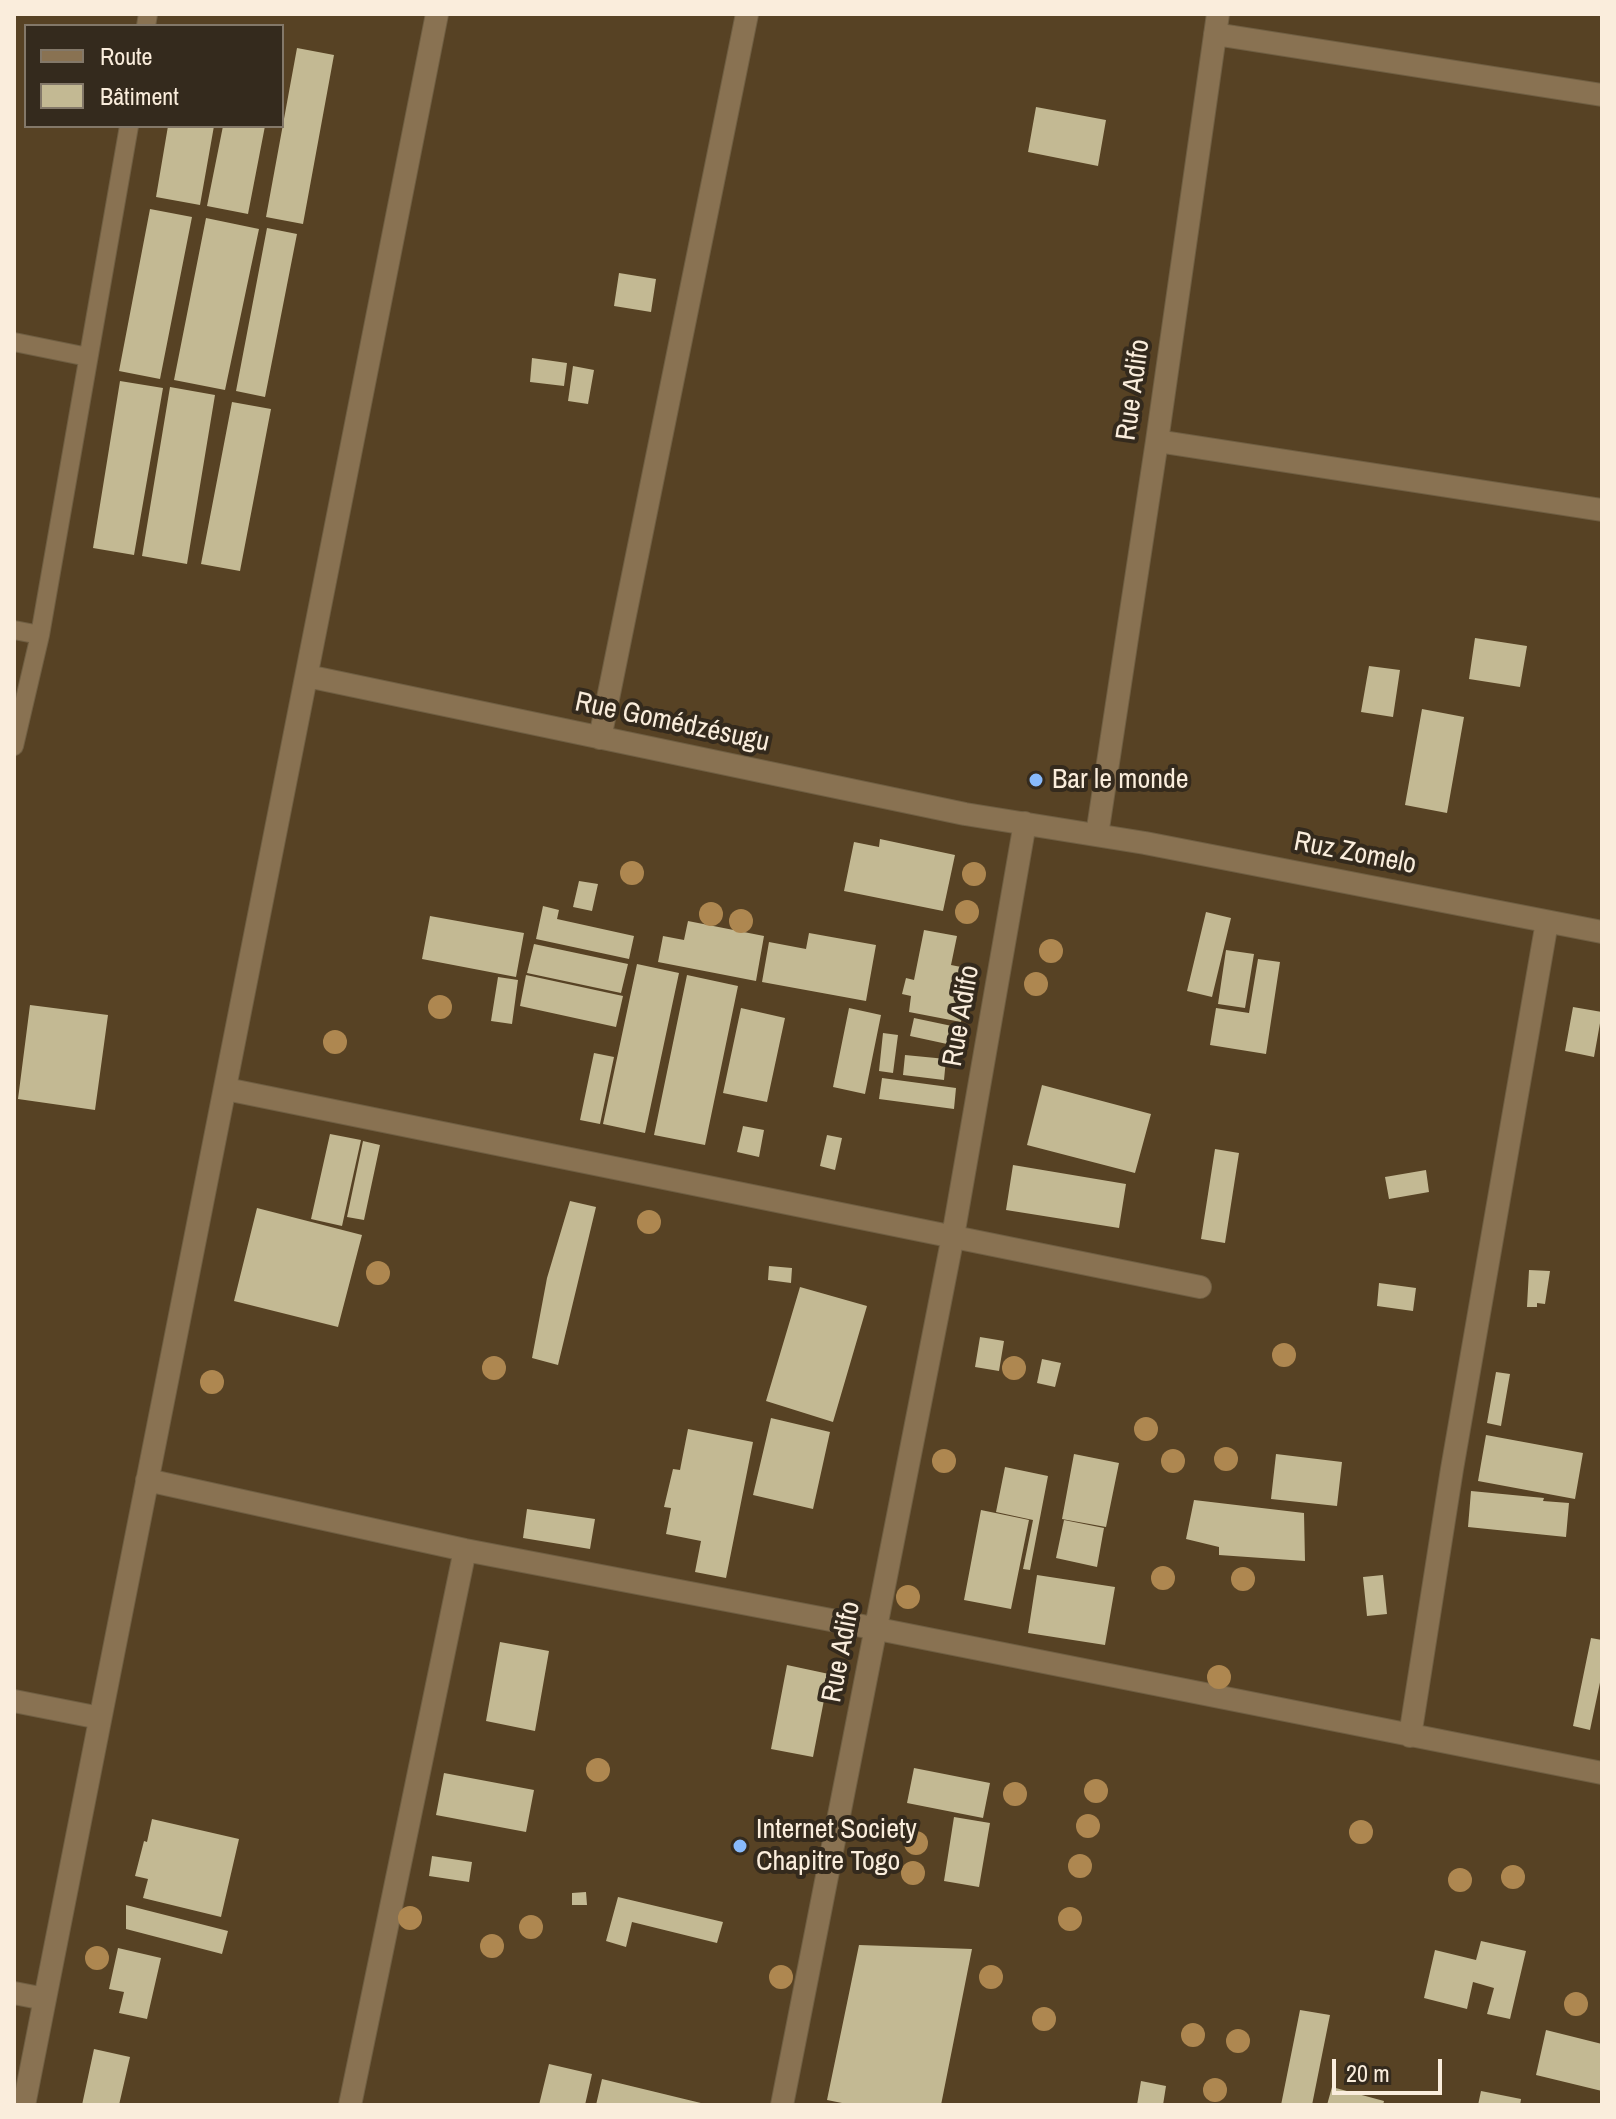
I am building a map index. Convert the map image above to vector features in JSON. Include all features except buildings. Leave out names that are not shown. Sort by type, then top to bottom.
[{"type":"street","points":[[24,2105],[437,14]]},
{"type":"street","points":[[600,738],[747,14]]},
{"type":"street","points":[[1216,24],[1602,95]]},
{"type":"street","name":"Rue Adifo","points":[[1097,835],[1216,24]]},
{"type":"street","points":[[1157,441],[1602,510]]},
{"type":"street","name":"Rue Gomédzésugu","points":[[307,676],[950,811],[1025,823]]},
{"type":"street","points":[[1025,823],[1097,835]]},
{"type":"street","name":"Rue Adifo","points":[[782,2105],[953,1236],[1025,823]]},
{"type":"street","name":"Ruz Zomelo","points":[[1097,835],[1602,932]]},
{"type":"street","points":[[1410,1736],[1452,1469],[1547,922]]},
{"type":"street","points":[[226,1089],[1200,1287]]},
{"type":"street","points":[[147,1480],[465,1550],[1602,1773]]},
{"type":"street","points":[[350,2105],[465,1550]]},
{"type":"street","points":[[14,1701],[100,1718]]},
{"type":"street","points":[[14,1993],[45,1999]]},
{"type":"lane","points":[[14,746],[40,635],[129,128]]},
{"type":"lane","points":[[14,342],[88,357]]},
{"type":"lane","points":[[14,630],[40,635]]},
{"type":"place","name":"Bar le monde","points":[[1036,780]]},
{"type":"place","name":"Internet Society Chapitre Togo","points":[[740,1846]]}]
